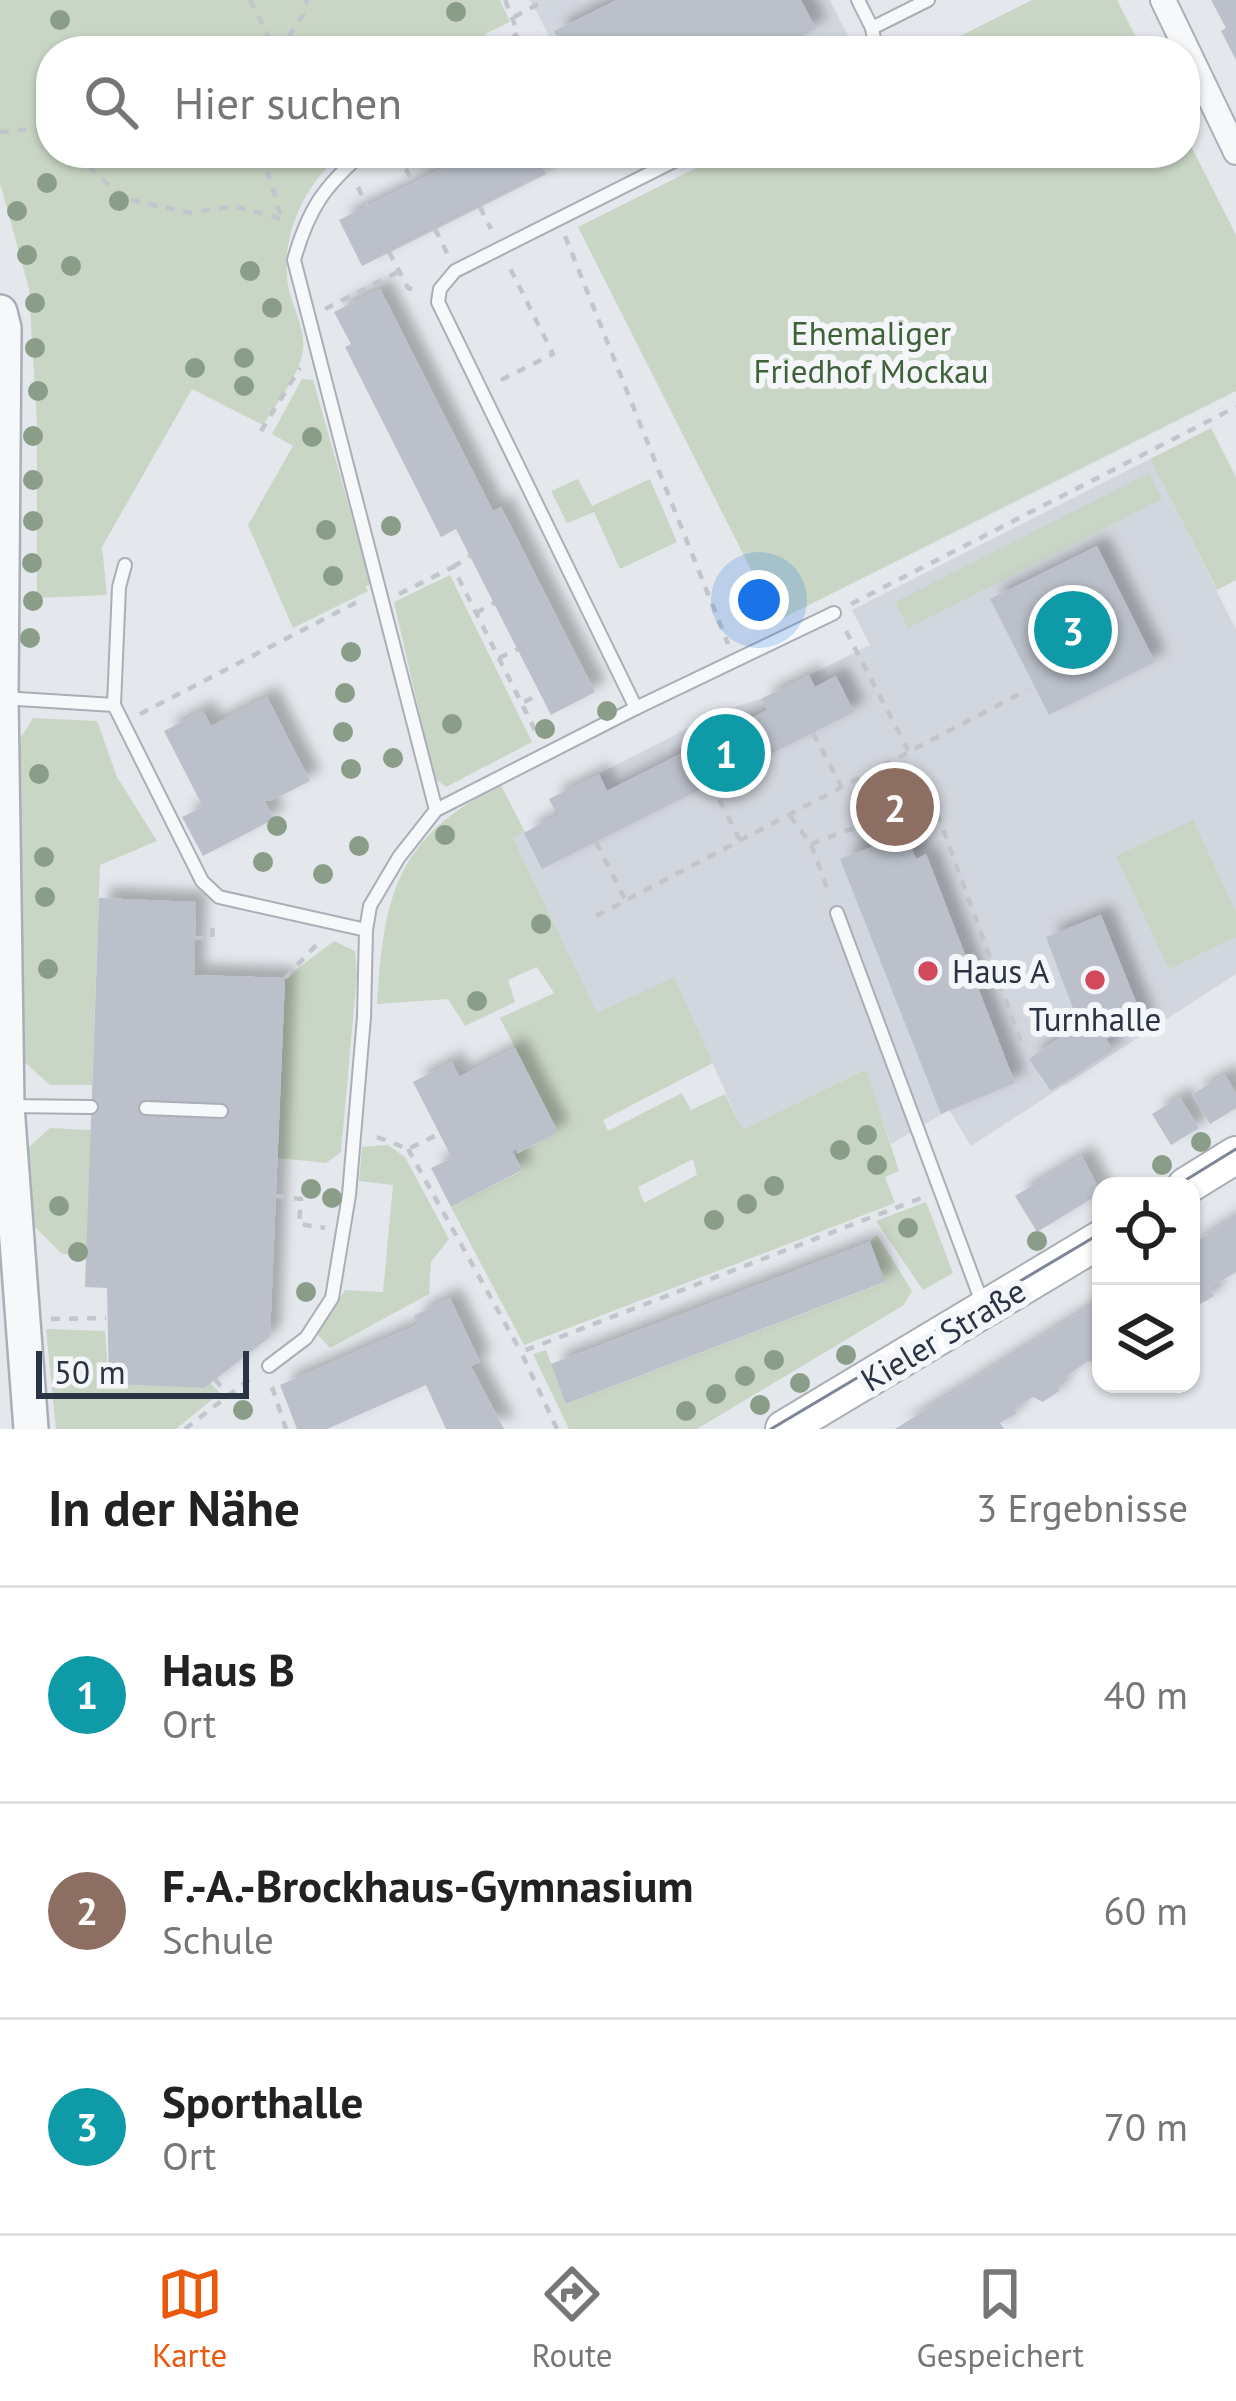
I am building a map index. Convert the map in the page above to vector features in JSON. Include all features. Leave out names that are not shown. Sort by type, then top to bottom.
[{"type":"main road","points":[[1200,1177],[1236,1155]]},
{"type":"main road","name":"Kieler Straße","points":[[784,1429],[1092,1245]]},
{"type":"street","points":[[1163,0],[1180,36]]},
{"type":"street","points":[[1200,77],[1236,152]]},
{"type":"street","points":[[0,312],[4,328],[1,698],[7,1106],[31,1429]]},
{"type":"lane","points":[[858,0],[873,36]]},
{"type":"lane","points":[[872,28],[928,0]]},
{"type":"lane","points":[[345,168],[328,182],[304,226],[294,260],[436,810]]},
{"type":"lane","points":[[636,708],[441,313],[440,295],[455,271],[661,168]]},
{"type":"lane","points":[[125,565],[118,587],[114,705],[202,881],[219,897],[366,930]]},
{"type":"lane","points":[[269,1366],[306,1338],[332,1298],[355,1128],[366,930],[370,906],[399,857],[436,810],[834,613]]},
{"type":"lane","points":[[1,698],[114,705]]},
{"type":"lane","points":[[837,913],[986,1311]]},
{"type":"lane","points":[[7,1106],[91,1107]]},
{"type":"lane","points":[[146,1108],[221,1111]]},
{"type":"path","points":[[250,0],[270,36]]},
{"type":"path","points":[[288,36],[308,0]]},
{"type":"path","points":[[505,0],[518,33],[514,36]]},
{"type":"path","points":[[512,18],[546,0]]},
{"type":"path","points":[[0,132],[36,131]]},
{"type":"path","points":[[91,168],[127,199],[190,213],[234,206],[282,219],[267,168]]},
{"type":"path","points":[[406,168],[413,183]]},
{"type":"path","points":[[479,391],[553,354],[480,207]]},
{"type":"path","points":[[559,219],[734,660]]},
{"type":"path","points":[[389,252],[408,288],[440,295]]},
{"type":"path","points":[[309,317],[398,272]]},
{"type":"path","points":[[261,431],[316,343]]},
{"type":"path","points":[[909,752],[859,650],[834,613],[1236,406]]},
{"type":"path","points":[[419,584],[470,556]]},
{"type":"path","points":[[453,566],[534,728]]},
{"type":"path","points":[[123,723],[380,590]]},
{"type":"path","points":[[476,613],[494,603]]},
{"type":"path","points":[[499,658],[518,649]]},
{"type":"path","points":[[596,916],[1027,690]]},
{"type":"path","points":[[521,703],[540,694]]},
{"type":"path","points":[[813,733],[842,787]]},
{"type":"path","points":[[710,784],[740,841]]},
{"type":"path","points":[[811,844],[932,799],[1021,1043]]},
{"type":"path","points":[[789,814],[811,844],[837,913]]},
{"type":"path","points":[[596,842],[626,901]]},
{"type":"path","points":[[196,938],[212,938],[214,908]]},
{"type":"path","points":[[285,978],[335,923]]},
{"type":"path","points":[[355,1128],[408,1149],[521,1352],[556,1429]]},
{"type":"path","points":[[408,1149],[439,1134]]},
{"type":"path","points":[[521,1352],[942,1190]]},
{"type":"path","points":[[276,1196],[301,1198],[299,1224],[343,1231]]},
{"type":"path","points":[[22,1319],[106,1318]]},
{"type":"path","points":[[185,1429],[226,1393],[269,1366],[286,1429]]},
{"type":"path","points":[[215,1379],[226,1393]]},
{"type":"shaded area","points":[[530,0],[830,0],[848,36],[549,36]]},
{"type":"shaded area","points":[[1150,459],[1236,629],[1236,974],[971,1146],[949,1110],[891,1144],[865,1069],[743,1131],[674,978],[597,1014],[513,838],[557,816],[549,799],[722,711],[761,699],[870,645],[852,610]]},
{"type":"green space","points":[[0,0],[500,0],[510,22],[486,36],[36,36],[36,168],[327,168],[298,212],[288,248],[288,286],[303,342],[292,379],[263,425],[192,389],[102,547],[107,595],[37,598],[37,425],[29,289],[0,183]]},
{"type":"green space","points":[[1032,0],[1117,0],[1135,36],[960,36]]},
{"type":"green space","name":"Ehemaliger Friedhof Mockau","points":[[1200,164],[1236,235],[1236,391],[777,621],[578,227],[696,168],[1200,168]]},
{"type":"green space","points":[[302,379],[313,380],[371,584],[365,587],[368,591],[293,628],[248,525],[293,446],[272,434]]},
{"type":"green space","points":[[1211,428],[1236,477],[1236,580],[1217,590],[1150,459]]},
{"type":"green space","points":[[1149,473],[1162,499],[908,628],[895,602]]},
{"type":"green space","points":[[578,479],[592,506],[650,479],[677,542],[620,569],[594,512],[567,523],[551,491]]},
{"type":"green space","points":[[450,575],[532,742],[446,787],[434,778],[394,602]]},
{"type":"green space","points":[[33,718],[97,721],[117,777],[157,841],[100,865],[92,1085],[50,1085],[20,1058],[14,748]]},
{"type":"green space","points":[[501,785],[525,832],[513,838],[597,1013],[674,977],[713,1063],[603,1120],[608,1131],[682,1093],[691,1110],[725,1094],[743,1130],[866,1069],[899,1171],[885,1177],[895,1203],[524,1345],[451,1207],[522,1171],[515,1155],[558,1132],[500,1018],[554,993],[537,967],[508,980],[515,1002],[465,1026],[448,999],[377,1004],[385,931],[402,873],[417,848],[466,805]],"holes":[[[693,1159],[697,1175],[644,1203],[638,1187]]]},
{"type":"green space","points":[[1193,820],[1236,912],[1236,937],[1169,969],[1116,856]]},
{"type":"green space","points":[[334,941],[355,951],[357,975],[341,1152],[326,1163],[278,1158],[285,978]]},
{"type":"green space","points":[[50,1128],[91,1130],[87,1254],[62,1254],[35,1227],[28,1148]]},
{"type":"green space","points":[[388,1145],[405,1157],[449,1239],[431,1262],[429,1294],[330,1348],[317,1334],[345,1290],[383,1292],[393,1185],[359,1181],[362,1147]]},
{"type":"green space","points":[[926,1202],[953,1273],[923,1290],[876,1221]]},
{"type":"green space","points":[[877,1235],[912,1291],[904,1305],[697,1429],[569,1429],[533,1354],[546,1350],[567,1404],[884,1283],[870,1242]]},
{"type":"green space","points":[[46,1329],[105,1331],[109,1384],[203,1388],[210,1383],[220,1393],[176,1429],[56,1429]]},
{"type":"building","points":[[616,0],[801,0],[816,29],[802,36],[557,36],[554,31]]},
{"type":"building","points":[[1211,0],[1236,0],[1236,60],[1221,31],[1226,28]]},
{"type":"building","points":[[444,168],[543,168],[546,174],[362,266],[339,220]]},
{"type":"building","points":[[380,289],[493,511],[501,507],[595,692],[551,715],[456,529],[441,537],[345,347],[351,344],[334,312]]},
{"type":"building","points":[[1097,546],[1155,662],[1049,715],[990,599]]},
{"type":"building","points":[[809,675],[815,687],[836,676],[854,712],[542,869],[524,833],[558,815],[549,799],[599,774],[607,791],[767,710],[761,699]]},
{"type":"building","points":[[267,697],[310,781],[264,800],[274,819],[203,856],[182,817],[203,807],[164,731],[203,711],[211,726]]},
{"type":"building","name":"Haus A","points":[[906,834],[916,859],[926,854],[1015,1083],[941,1114],[840,859]]},
{"type":"building","points":[[99,898],[196,902],[194,975],[285,978],[270,1337],[204,1388],[109,1384],[107,1288],[85,1287]]},
{"type":"building","name":"Turnhalle","points":[[1101,915],[1145,1024],[1106,1039],[1113,1050],[1051,1091],[1029,1059],[1079,1024],[1046,937]]},
{"type":"building","points":[[515,1048],[558,1132],[518,1153],[512,1151],[522,1170],[451,1207],[431,1168],[452,1158],[413,1082],[452,1062],[459,1077]]},
{"type":"building","points":[[1225,1075],[1236,1093],[1236,1108],[1210,1124],[1192,1094]]},
{"type":"building","points":[[1180,1097],[1199,1128],[1171,1145],[1152,1114]]},
{"type":"building","points":[[1082,1156],[1093,1177],[1092,1198],[1037,1232],[1015,1196]]},
{"type":"building","points":[[1236,1217],[1236,1272],[1209,1288],[1214,1296],[1200,1304],[1200,1285],[1200,1239]]},
{"type":"building","points":[[870,1242],[885,1282],[566,1404],[551,1364]]},
{"type":"building","points":[[450,1298],[480,1362],[471,1366],[504,1429],[446,1429],[426,1385],[327,1429],[297,1429],[280,1385],[417,1325],[414,1316]]},
{"type":"building","points":[[1092,1306],[1092,1362],[1058,1382],[1059,1391],[1043,1402],[1033,1397],[1014,1408],[1017,1413],[1000,1423],[1004,1429],[895,1429]]},
{"type":"tram line","points":[[1191,1177],[1236,1149]]},
{"type":"tram line","points":[[771,1429],[1092,1238]]},
{"type":"place","name":"Sporthalle","points":[[1073,630]]},
{"type":"place","name":"Haus B","points":[[726,753]]},
{"type":"place","name":"F.-A.-Brockhaus-Gymnasium","points":[[895,807]]},
{"type":"place","name":"Haus A","points":[[928,971]]},
{"type":"place","name":"Turnhalle","points":[[1095,980]]}]
